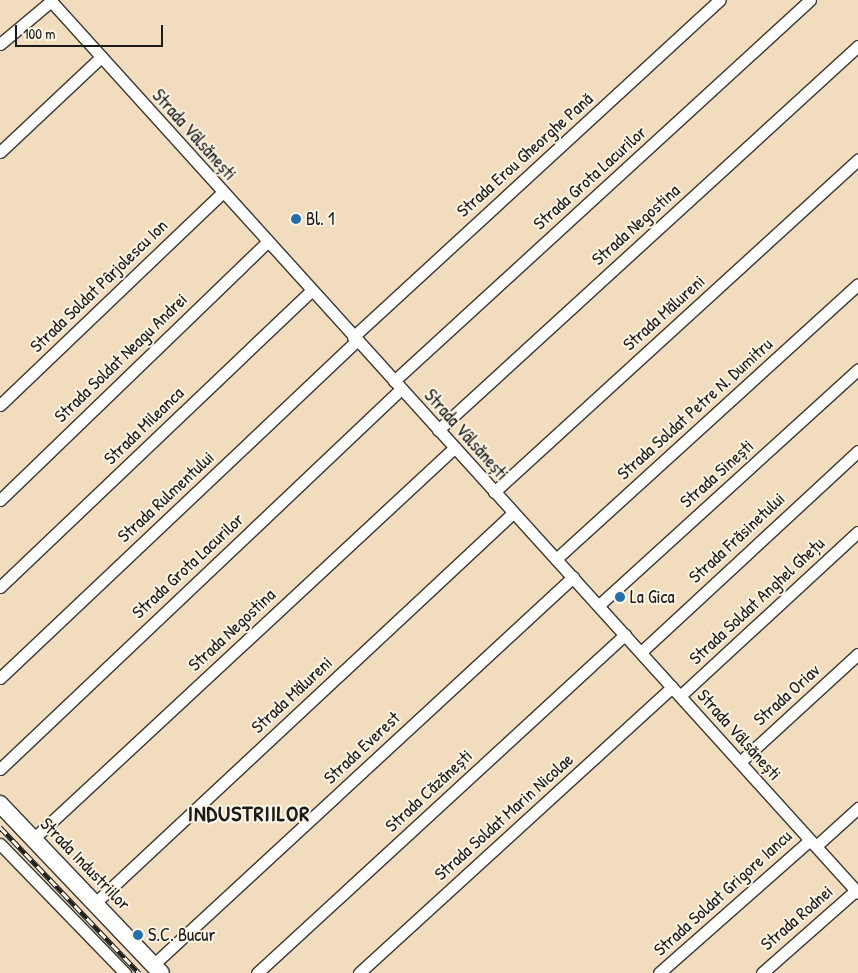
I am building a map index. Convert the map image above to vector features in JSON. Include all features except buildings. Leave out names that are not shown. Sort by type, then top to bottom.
[{"type":"main road","name":"Strada Industriilor","points":[[0,804],[157,969]]},
{"type":"street","name":"Strada Erou Gheorghe Pană","points":[[354,339],[720,0]]},
{"type":"street","name":"Strada Grota Lacurilor","points":[[0,769],[397,386],[810,0]]},
{"type":"street","name":"Strada Vâlsănești","points":[[51,1],[354,339],[857,891]]},
{"type":"street","points":[[0,44],[51,1]]},
{"type":"street","name":"Strada Negostina","points":[[438,430],[858,46]]},
{"type":"street","points":[[0,152],[101,57]]},
{"type":"street","name":"Strada Mălureni","points":[[494,492],[858,160]]},
{"type":"street","name":"Strada Soldat Pârjolescu Ion","points":[[0,405],[222,193]]},
{"type":"street","name":"Strada Soldat Neagu Andrei","points":[[0,500],[267,242]]},
{"type":"street","name":"Strada Soldat Petre N. Dumitru","points":[[556,559],[858,284]]},
{"type":"street","name":"Strada Mileanca","points":[[0,587],[311,291]]},
{"type":"street","name":"Strada Rulmentului","points":[[0,678],[354,339]]},
{"type":"street","name":"Strada Sinești","points":[[599,606],[858,369]]},
{"type":"street","name":"Strada Negostina","points":[[33,839],[454,448]]},
{"type":"street","name":"Strada Frăsinetului","points":[[641,652],[858,451]]},
{"type":"street","name":"Strada Mălureni","points":[[94,903],[513,512]]},
{"type":"street","name":"Strada Soldat Anghel Ghețu","points":[[676,691],[858,532]]},
{"type":"street","name":"Strada Everest","points":[[157,969],[572,577]]},
{"type":"street","name":"Strada Căzănești","points":[[257,973],[625,635]]},
{"type":"street","name":"Strada Oriav","points":[[740,762],[858,654]]},
{"type":"street","name":"Strada Soldat Marin Nicolae","points":[[359,973],[676,691]]},
{"type":"street","name":"Strada Soldat Grigore Iancu","points":[[659,973],[813,843],[858,808]]},
{"type":"street","points":[[0,844],[125,973]]},
{"type":"street","name":"Strada Rodnei","points":[[762,973],[857,891]]},
{"type":"railway","points":[[0,827],[139,973]]},
{"type":"place","name":"Bl. 1","points":[[296,219]]},
{"type":"place","name":"La Gica","points":[[620,597]]},
{"type":"place","name":"S.C. Bucur","points":[[138,935]]},
{"type":"district","name":"INDUSTRIILOR","points":[[249,814]]}]
